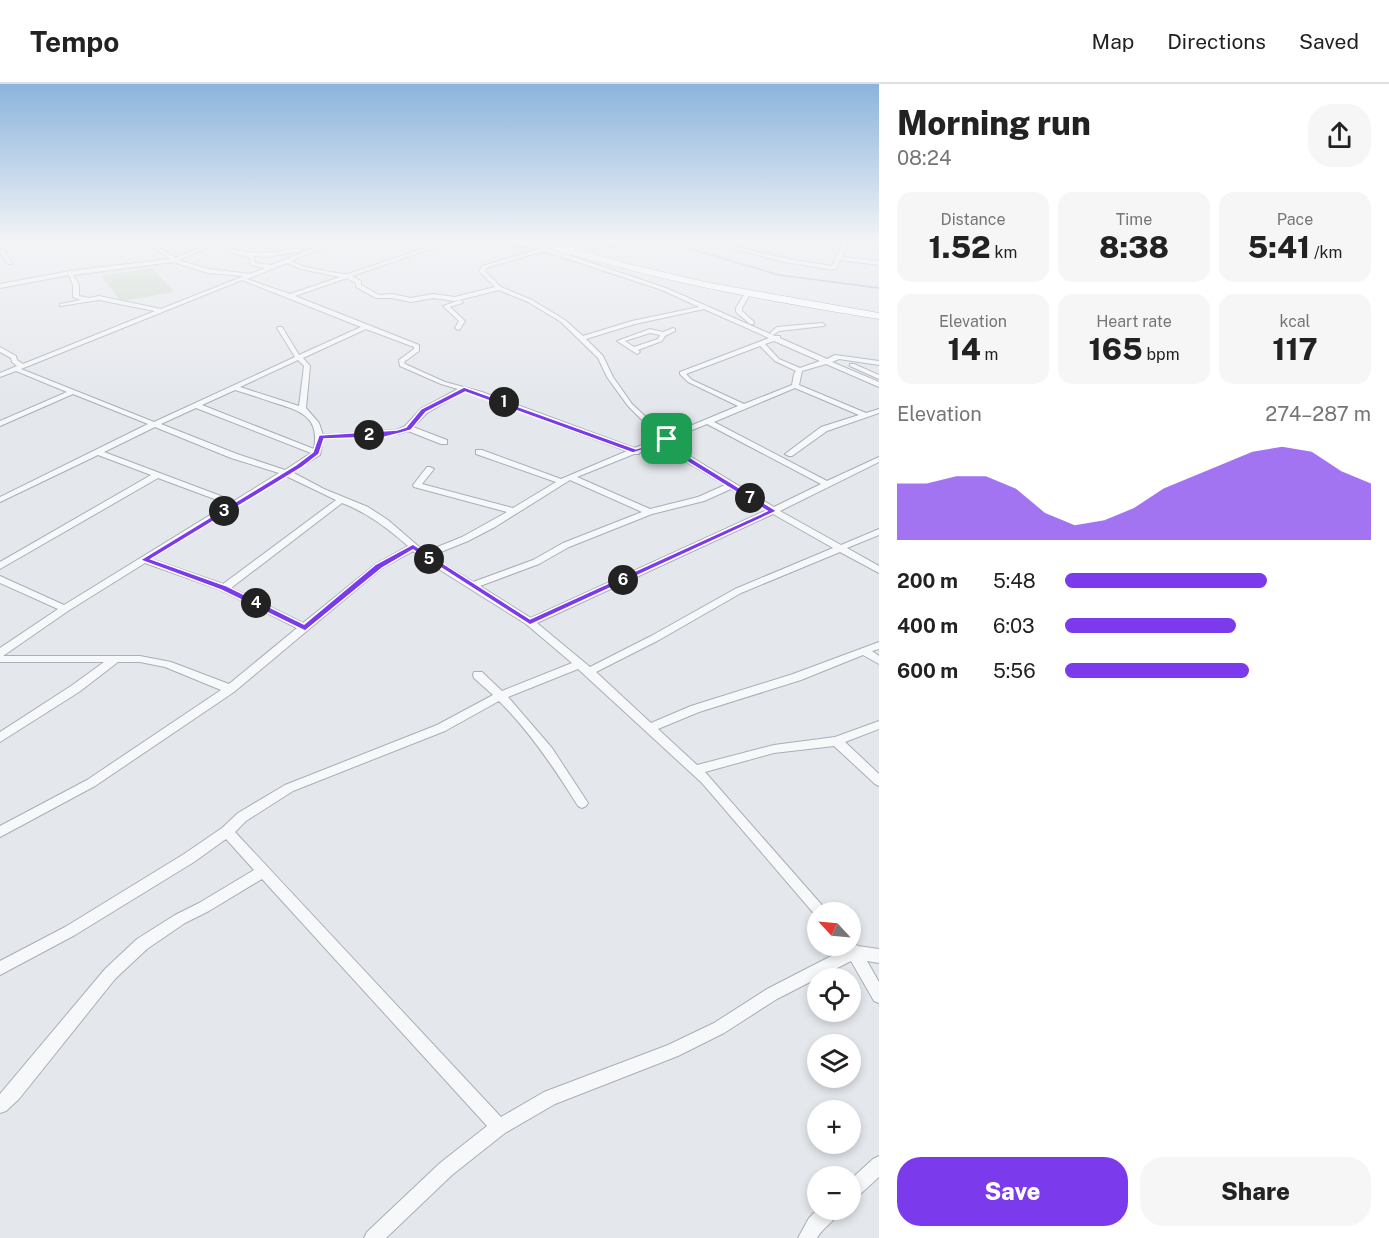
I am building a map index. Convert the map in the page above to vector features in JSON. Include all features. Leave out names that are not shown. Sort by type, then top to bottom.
[{"type":"highway","points":[[758,296],[879,316]]},
{"type":"street","points":[[76,296],[87,299]]},
{"type":"street","points":[[0,375],[200,296]]},
{"type":"street","points":[[294,296],[417,346],[417,350],[401,361],[402,366],[636,452]]},
{"type":"street","points":[[377,296],[411,300],[430,296],[452,299],[468,296]]},
{"type":"street","points":[[518,296],[563,321],[582,338],[601,357],[610,377],[630,405],[683,456],[773,511],[879,570]]},
{"type":"street","points":[[676,296],[879,377]]},
{"type":"street","points":[[746,296],[739,312],[753,324],[777,336]]},
{"type":"street","points":[[458,328],[462,321],[446,306],[462,301],[464,297]]},
{"type":"street","points":[[62,304],[104,298],[162,311]]},
{"type":"street","points":[[582,338],[624,325],[705,307]]},
{"type":"street","points":[[624,325],[644,332],[664,334],[673,330]]},
{"type":"street","points":[[777,336],[777,328],[822,325]]},
{"type":"street","points":[[0,500],[366,327]]},
{"type":"street","points":[[280,328],[294,353],[308,366],[302,410]]},
{"type":"street","points":[[644,332],[620,341],[635,351],[660,340],[664,334]]},
{"type":"street","points":[[745,407],[690,381],[682,373],[777,336]]},
{"type":"street","points":[[761,343],[777,360],[800,370]]},
{"type":"street","points":[[0,349],[14,357],[19,367],[73,392],[234,456],[286,473],[385,522],[424,556],[530,622],[584,668],[696,770],[811,902]]},
{"type":"street","points":[[833,359],[879,385]]},
{"type":"street","points":[[795,386],[800,370],[833,359],[879,363]]},
{"type":"street","points":[[424,556],[465,539],[566,480],[795,386],[865,415]]},
{"type":"street","points":[[0,653],[65,609],[317,453],[321,437],[314,420],[302,410],[236,388]]},
{"type":"street","points":[[321,437],[385,435],[408,429],[424,411],[464,389]]},
{"type":"street","points":[[0,424],[73,392]]},
{"type":"street","points":[[198,406],[317,453]]},
{"type":"street","points":[[789,454],[824,429],[879,411]]},
{"type":"street","points":[[709,422],[828,485]]},
{"type":"street","points":[[408,429],[444,442]]},
{"type":"street","points":[[98,452],[235,504]]},
{"type":"street","points":[[480,452],[566,480],[649,512]]},
{"type":"street","points":[[530,622],[773,511],[878,460]]},
{"type":"street","points":[[430,469],[417,486],[514,511]]},
{"type":"street","points":[[0,566],[157,475]]},
{"type":"street","points":[[472,585],[536,562],[566,545],[649,512],[701,499],[731,486]]},
{"type":"street","points":[[224,588],[342,499]]},
{"type":"street","points":[[0,968],[70,931],[227,832],[242,817],[289,788],[441,728],[501,695],[584,668],[655,638],[738,591],[879,532]]},
{"type":"street","points":[[0,832],[91,783],[230,689],[379,566],[413,547]]},
{"type":"street","points":[[144,560],[224,588],[305,628]]},
{"type":"street","points":[[0,579],[65,609]]},
{"type":"street","points":[[650,728],[695,709],[866,652],[879,645]]},
{"type":"street","points":[[866,652],[879,661]]},
{"type":"street","points":[[0,659],[140,659],[167,664],[230,689]]},
{"type":"street","points":[[0,738],[75,689],[114,660]]},
{"type":"street","points":[[478,675],[501,695],[546,746],[582,803]]},
{"type":"street","points":[[696,770],[774,749],[836,741],[879,725]]},
{"type":"street","points":[[836,741],[879,781]]},
{"type":"street","points":[[227,832],[499,1127]]},
{"type":"street","points":[[0,1105],[13,1093],[110,974],[142,944],[180,918],[204,907],[263,871]]},
{"type":"street","points":[[861,951],[879,956]]},
{"type":"street","points":[[373,1238],[446,1169],[499,1127],[550,1098],[691,1042],[719,1028],[837,956]]},
{"type":"street","points":[[856,956],[879,996]]},
{"type":"street","points":[[861,1182],[879,1165]]},
{"type":"street","points":[[807,1238],[820,1220]]},
{"type":"green space","points":[[117,296],[151,296],[121,301]]},
{"type":"route","points":[[464,389],[514,405],[636,452],[667,439],[683,456],[773,511],[530,622],[413,547],[379,566],[305,628],[224,588],[144,560],[317,453],[321,437],[385,435],[408,429],[419,414],[464,389]]}]
